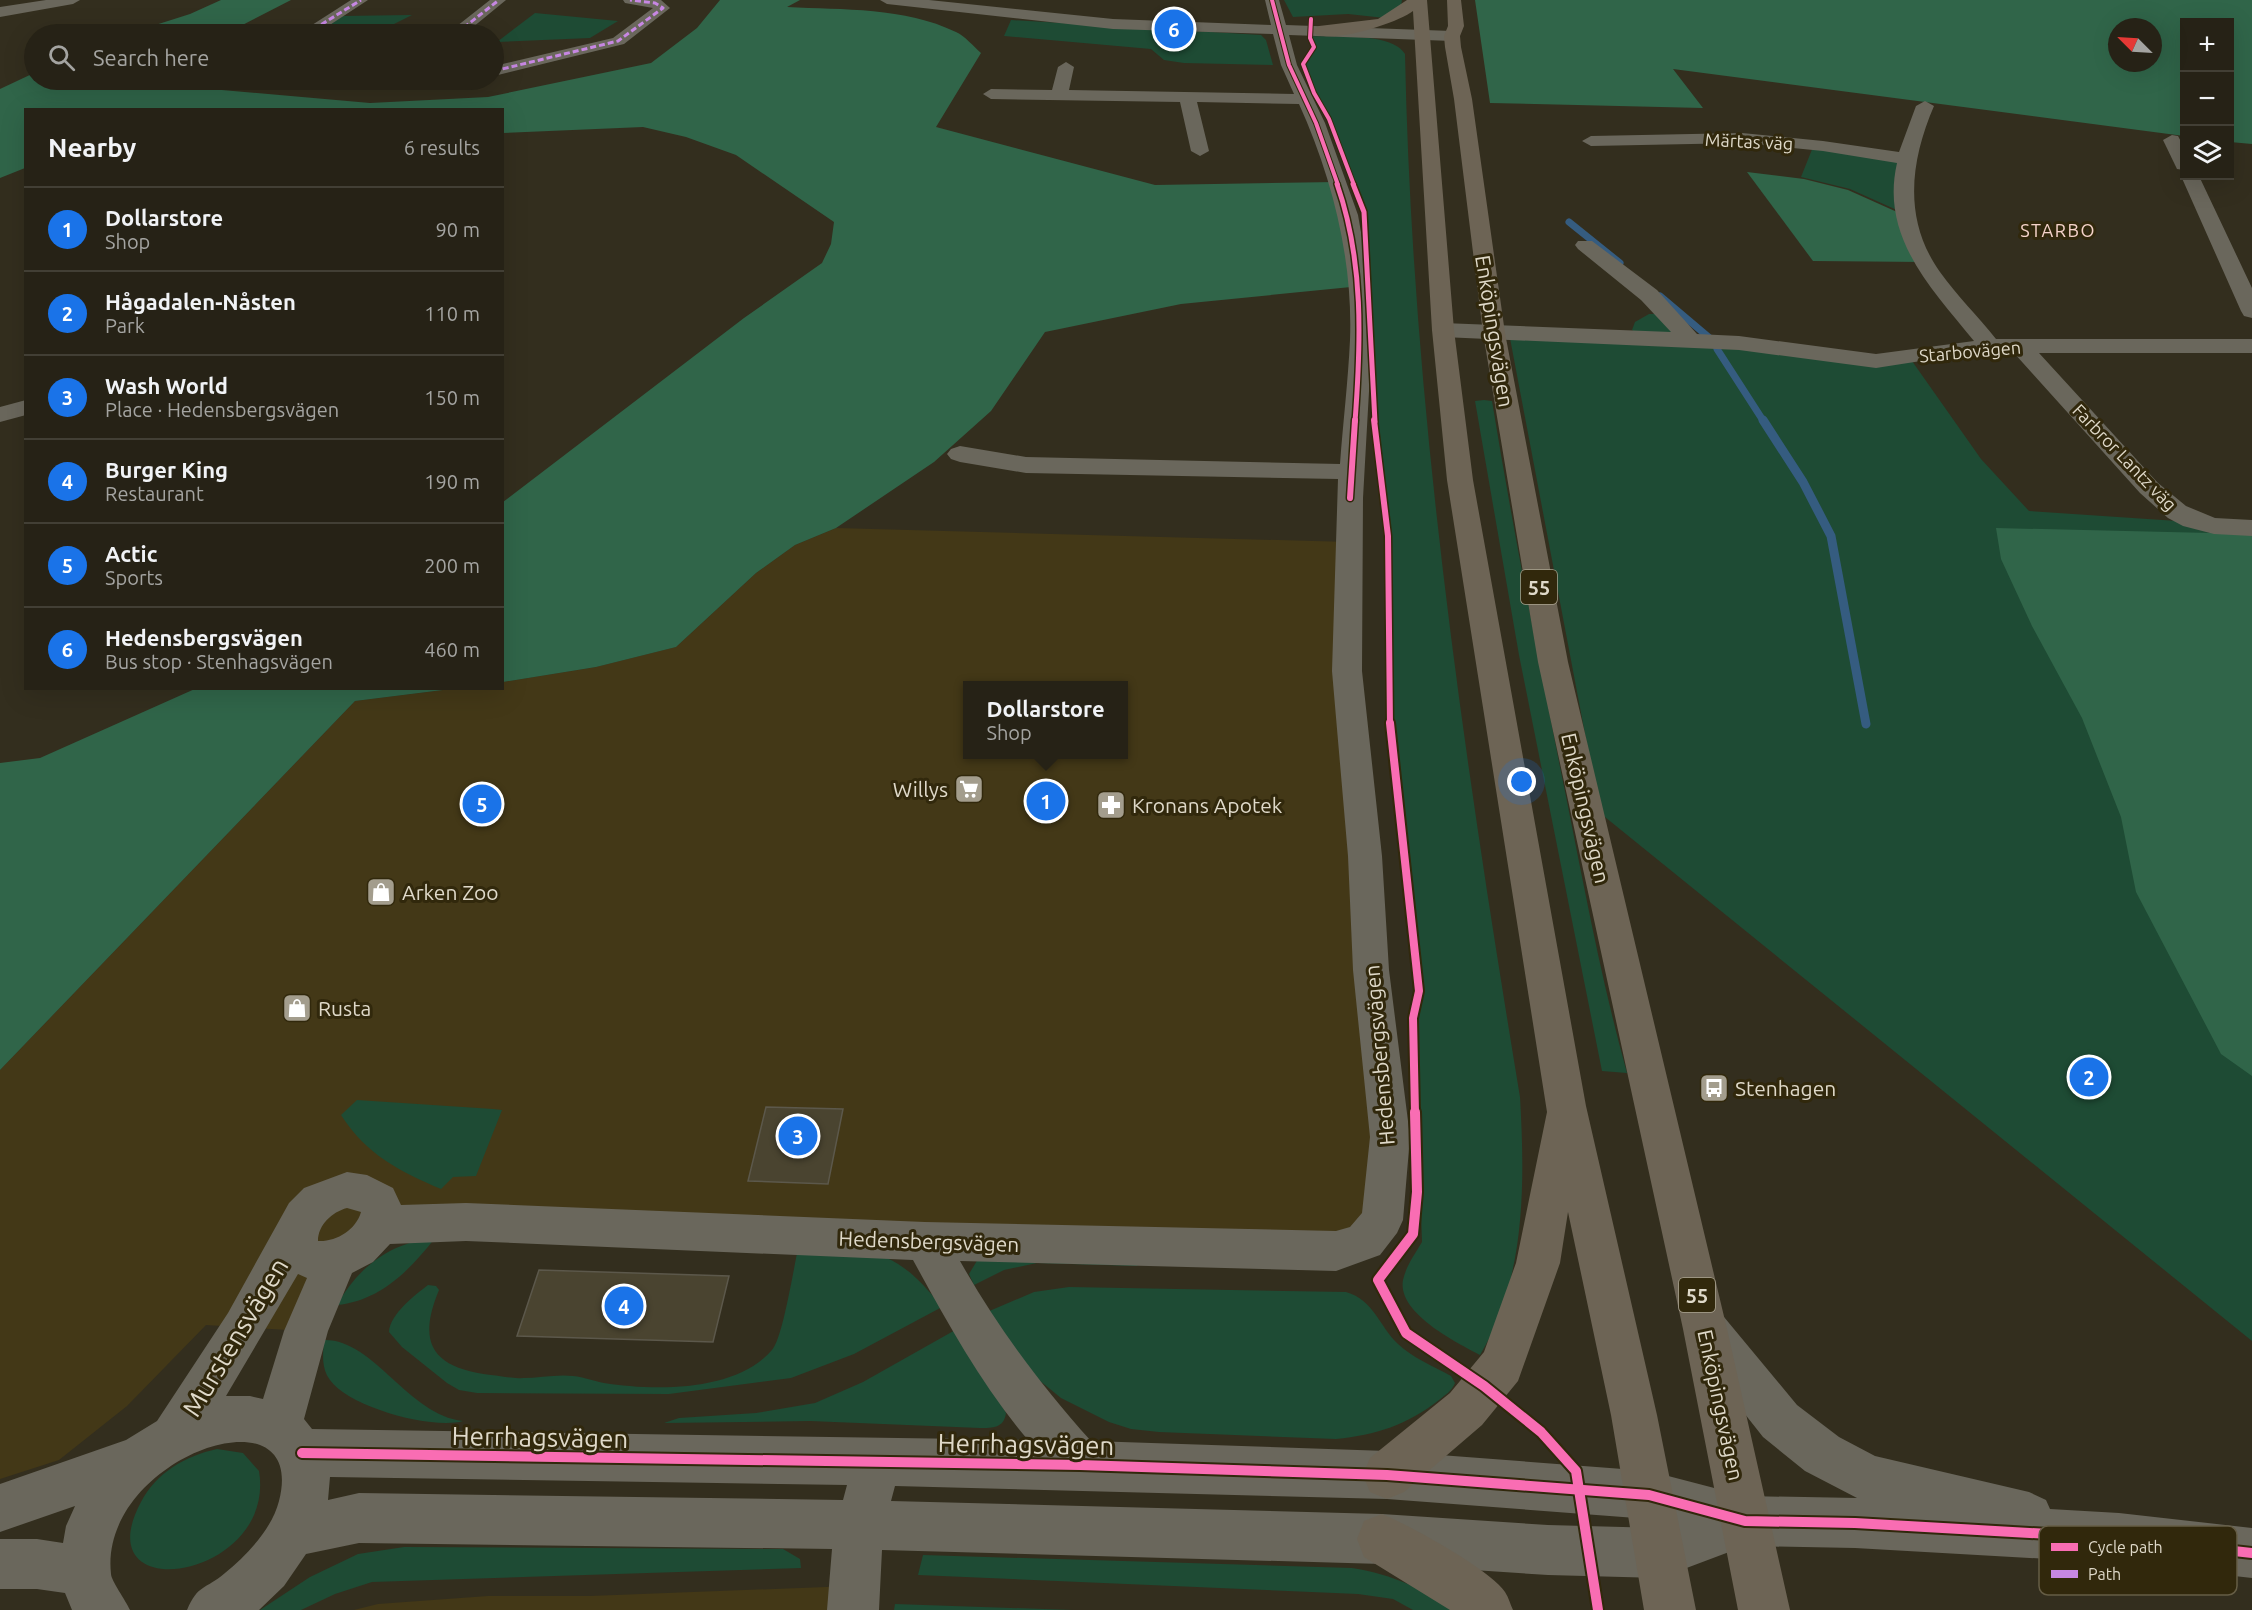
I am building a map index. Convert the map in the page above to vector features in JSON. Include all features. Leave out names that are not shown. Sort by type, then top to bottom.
[{"type":"main road","points":[[1319,31],[1386,23],[1404,13],[1418,0]]},
{"type":"main road","points":[[1418,0],[1443,330],[1460,480],[1480,610],[1566,1106],[1634,1414],[1670,1610]]},
{"type":"main road","name":"Enköpingsvägen","points":[[1454,0],[1456,26],[1452,36],[1494,333],[1553,662],[1705,1329],[1764,1610]]},
{"type":"main road","points":[[1341,32],[1395,40],[1407,45],[1423,58]]},
{"type":"main road","points":[[1387,1475],[1466,1409],[1502,1365],[1538,1263],[1566,1106]]},
{"type":"main road","points":[[1382,1539],[1471,1594],[1487,1610]]},
{"type":"street","points":[[0,12],[73,0]]},
{"type":"street","points":[[322,24],[361,0]]},
{"type":"street","points":[[468,24],[499,0]]},
{"type":"street","points":[[504,69],[618,41],[663,8],[655,3],[630,0]]},
{"type":"street","points":[[887,0],[1113,24],[1452,36]]},
{"type":"street","name":"Hedensbergsvägen","points":[[380,1225],[492,1223],[925,1241],[1336,1251],[1365,1241],[1382,1220],[1390,1137],[1371,970],[1365,856],[1347,671],[1351,485],[1361,338],[1356,261],[1348,215],[1316,123],[1288,65],[1272,0]]},
{"type":"street","points":[[1059,95],[1066,67]]},
{"type":"street","points":[[991,93],[1304,99]]},
{"type":"street","points":[[1187,97],[1200,151]]},
{"type":"street","points":[[1925,106],[1913,133],[1902,186],[1912,241],[1929,271],[1990,346]]},
{"type":"street","name":"Märtas väg","points":[[1591,141],[1742,138],[1906,159]]},
{"type":"street","points":[[2172,140],[2180,157]]},
{"type":"street","points":[[2192,180],[2252,311]]},
{"type":"street","points":[[1585,245],[1649,295],[1690,340]]},
{"type":"street","name":"Starbovägen","points":[[1443,330],[1690,340],[1778,347],[1875,361],[1953,349],[1990,346],[2252,346]]},
{"type":"street","name":"Farbror Lantz väg","points":[[2019,345],[2149,488],[2177,512],[2192,520],[2214,526],[2252,528]]},
{"type":"street","points":[[0,415],[24,408]]},
{"type":"street","points":[[960,454],[1026,465],[1351,485]]},
{"type":"street","points":[[347,1190],[361,1190],[372,1194],[379,1202],[382,1213],[380,1225],[366,1245],[336,1260],[316,1262],[305,1257],[297,1249],[295,1238],[298,1225],[311,1208],[323,1198],[347,1190]]},
{"type":"street","name":"Murstensvägen","points":[[157,1447],[244,1328],[295,1238]]},
{"type":"street","points":[[925,1241],[963,1309],[1023,1399],[1080,1465]]},
{"type":"street","points":[[213,1610],[242,1592],[278,1554],[302,1509],[306,1484],[290,1439],[306,1331],[336,1260]]},
{"type":"street","points":[[1705,1329],[1780,1421],[1822,1454],[1868,1479],[2068,1526]]},
{"type":"street","name":"Herrhagsvägen","points":[[157,1447],[200,1424],[238,1417],[290,1439],[876,1463],[1080,1465],[1387,1475],[1649,1495],[1745,1521]]},
{"type":"street","points":[[0,1508],[157,1447]]},
{"type":"street","points":[[0,1564],[37,1564],[93,1590],[92,1526],[112,1488],[157,1447]]},
{"type":"street","points":[[853,1610],[852,1586],[862,1525],[876,1463]]},
{"type":"street","points":[[290,1533],[359,1518],[862,1525],[1382,1539],[1548,1550],[1660,1553],[1745,1521],[1855,1523],[2039,1533]]},
{"type":"street","points":[[2237,1551],[2252,1553]]},
{"type":"shaded area","points":[[836,528],[1349,542],[1371,970],[1370,1234],[380,1225],[306,1331],[206,1325],[127,1406],[59,1460],[0,1479],[0,1070],[355,701],[443,690],[504,690],[504,682],[596,667],[676,647],[756,573],[795,545]]},
{"type":"shaded area","points":[[852,1586],[853,1610],[354,1610],[378,1604],[488,1596],[590,1596]]},
{"type":"green space","points":[[221,0],[291,0],[244,24],[158,24],[190,14]]},
{"type":"green space","points":[[720,0],[800,0],[787,7],[873,11],[916,18],[959,34],[981,53],[936,127],[1155,185],[1336,182],[1351,287],[1181,304],[1045,332],[991,411],[934,462],[836,528],[795,545],[756,573],[676,647],[596,667],[504,682],[504,501],[744,318],[822,263],[831,244],[834,222],[736,155],[686,137],[643,127],[504,133],[504,108],[24,108],[24,168],[0,178],[0,89],[24,78],[24,90],[222,90],[370,103],[488,97],[651,63],[697,28]]},
{"type":"green space","points":[[1284,0],[1402,0],[1401,6],[1385,18],[1348,14],[1293,17]]},
{"type":"green space","points":[[1475,0],[2252,0],[2252,144],[2234,142],[2234,18],[2180,18],[2180,135],[1673,69],[1703,108],[1490,103]]},
{"type":"green space","points":[[535,13],[618,21],[590,38],[504,42],[504,37]]},
{"type":"green space","points":[[412,15],[394,24],[330,24],[343,16]]},
{"type":"green space","points":[[1011,20],[1261,35],[1266,40],[1273,65],[1184,63],[1164,60],[1151,49],[1004,36]]},
{"type":"green space","points":[[1310,36],[1375,39],[1398,47],[1405,54],[1418,316],[1429,447],[1460,708],[1520,1097],[1522,1196],[1514,1263],[1495,1326],[1480,1355],[1430,1325],[1409,1304],[1404,1292],[1404,1275],[1422,1242],[1415,1019],[1423,997],[1415,912],[1390,731],[1388,536],[1375,436],[1370,292],[1364,212],[1329,119],[1314,93],[1303,64],[1314,47]]},
{"type":"green space","points":[[1813,147],[1900,160],[1899,211],[1850,189],[1801,177]]},
{"type":"green space","points":[[1747,172],[1804,179],[1848,190],[1906,216],[1924,262],[1813,261]]},
{"type":"green space","points":[[1649,314],[1657,314],[1685,333],[1638,335],[1632,330],[1635,322]]},
{"type":"green space","points":[[1509,333],[1912,361],[1981,459],[2029,511],[2252,526],[2252,1341],[1600,813]]},
{"type":"green space","points":[[1475,401],[1492,401],[1524,584],[1583,882],[1627,1073],[1602,1071],[1519,655]]},
{"type":"green space","points":[[1996,528],[2252,534],[2252,1076],[2221,1054],[2136,892],[2121,817],[2082,718],[2032,626],[2001,559]]},
{"type":"green space","points":[[193,690],[443,690],[355,701],[0,1070],[0,763],[40,758]]},
{"type":"green space","points":[[357,1100],[502,1110],[476,1176],[453,1177],[441,1189],[398,1168],[362,1141],[341,1115]]},
{"type":"green space","points":[[435,1238],[393,1282],[367,1297],[337,1305],[355,1279],[377,1259],[404,1245]]},
{"type":"green space","points":[[799,1244],[845,1248],[879,1255],[909,1272],[942,1307],[854,1354],[791,1378],[669,1394],[477,1393],[459,1390],[402,1347],[389,1332],[394,1318],[404,1306],[428,1285],[436,1286],[439,1290],[432,1309],[429,1326],[430,1339],[443,1360],[471,1372],[511,1378],[581,1377],[604,1383],[647,1387],[694,1385],[716,1381],[738,1374],[757,1364],[772,1350],[784,1317]]},
{"type":"green space","points":[[1142,1258],[1137,1266],[1037,1263],[1004,1270],[974,1285],[969,1274],[978,1259]]},
{"type":"green space","points":[[1069,1287],[1346,1292],[1370,1307],[1398,1344],[1417,1358],[1451,1376],[1455,1383],[1446,1395],[1415,1416],[1391,1427],[1351,1437],[1336,1439],[1131,1429],[1109,1422],[1061,1398],[1039,1380],[987,1312],[1034,1292]]},
{"type":"green space","points":[[957,1329],[1006,1413],[1003,1422],[997,1426],[980,1428],[810,1421],[664,1423],[679,1418],[756,1413],[815,1403],[863,1382]]},
{"type":"green space","points":[[324,1340],[342,1343],[359,1351],[425,1406],[443,1416],[463,1421],[449,1423],[412,1419],[354,1399],[340,1390],[327,1375],[323,1361]]},
{"type":"green space","points":[[217,1449],[243,1453],[259,1471],[257,1508],[240,1537],[214,1557],[185,1568],[158,1568],[138,1558],[130,1536],[141,1502],[147,1492],[163,1474],[173,1467],[194,1456]]},
{"type":"green space","points":[[404,1547],[783,1549],[800,1559],[801,1568],[372,1582],[335,1594],[301,1610],[260,1610],[310,1577],[358,1554]]},
{"type":"green space","points":[[923,1555],[1352,1568],[1395,1579],[1461,1610],[1413,1610],[1393,1599],[1358,1594],[918,1575]]},
{"type":"green space","points":[[895,1604],[1073,1610],[894,1610]]},
{"type":"building","points":[[766,1107],[843,1109],[828,1184],[748,1181]]},
{"type":"building","points":[[539,1270],[729,1276],[713,1342],[517,1336]]},
{"type":"waterway","points":[[1569,222],[1620,263]]},
{"type":"waterway","points":[[1660,296],[1712,340]]},
{"type":"waterway","points":[[1717,349],[1764,422]]},
{"type":"waterway","points":[[1763,420],[1803,482],[1831,536],[1866,724]]},
{"type":"marked path","points":[[322,24],[361,0]]},
{"type":"marked path","points":[[468,24],[499,0]]},
{"type":"marked path","points":[[504,69],[618,41],[663,8],[655,3],[630,0]]},
{"type":"cycle path","points":[[1272,0],[1289,65],[1316,123],[1348,215],[1353,241],[1361,338],[1350,498]]},
{"type":"cycle path","points":[[1311,19],[1310,38],[1314,47],[1303,64],[1314,93],[1329,119],[1364,212],[1370,292],[1375,436],[1388,536],[1390,731],[1419,991],[1413,1018],[1417,1192],[1413,1234],[1378,1280],[1406,1333],[1484,1386],[1541,1432],[1576,1471],[1598,1610]]},
{"type":"cycle path","points":[[302,1453],[1080,1465],[1387,1475],[1649,1495],[1745,1521],[1855,1523],[2039,1533]]},
{"type":"cycle path","points":[[2237,1551],[2252,1553]]},
{"type":"place","name":"Hedensbergsvägen","points":[[1174,29]]},
{"type":"place","name":"Willys","points":[[969,789]]},
{"type":"place","name":"Dollarstore","points":[[1046,801]]},
{"type":"place","name":"Actic","points":[[482,804]]},
{"type":"place","name":"Kronans Apotek","points":[[1111,805]]},
{"type":"place","name":"Arken Zoo","points":[[381,892]]},
{"type":"place","name":"Rusta","points":[[297,1008]]},
{"type":"place","name":"Hågadalen-Nåsten","points":[[2089,1077]]},
{"type":"place","name":"Stenhagen","points":[[1714,1088]]},
{"type":"place","name":"Wash World","points":[[798,1136]]},
{"type":"place","name":"Burger King","points":[[624,1306]]},
{"type":"district","name":"STARBO","points":[[2058,230]]}]
